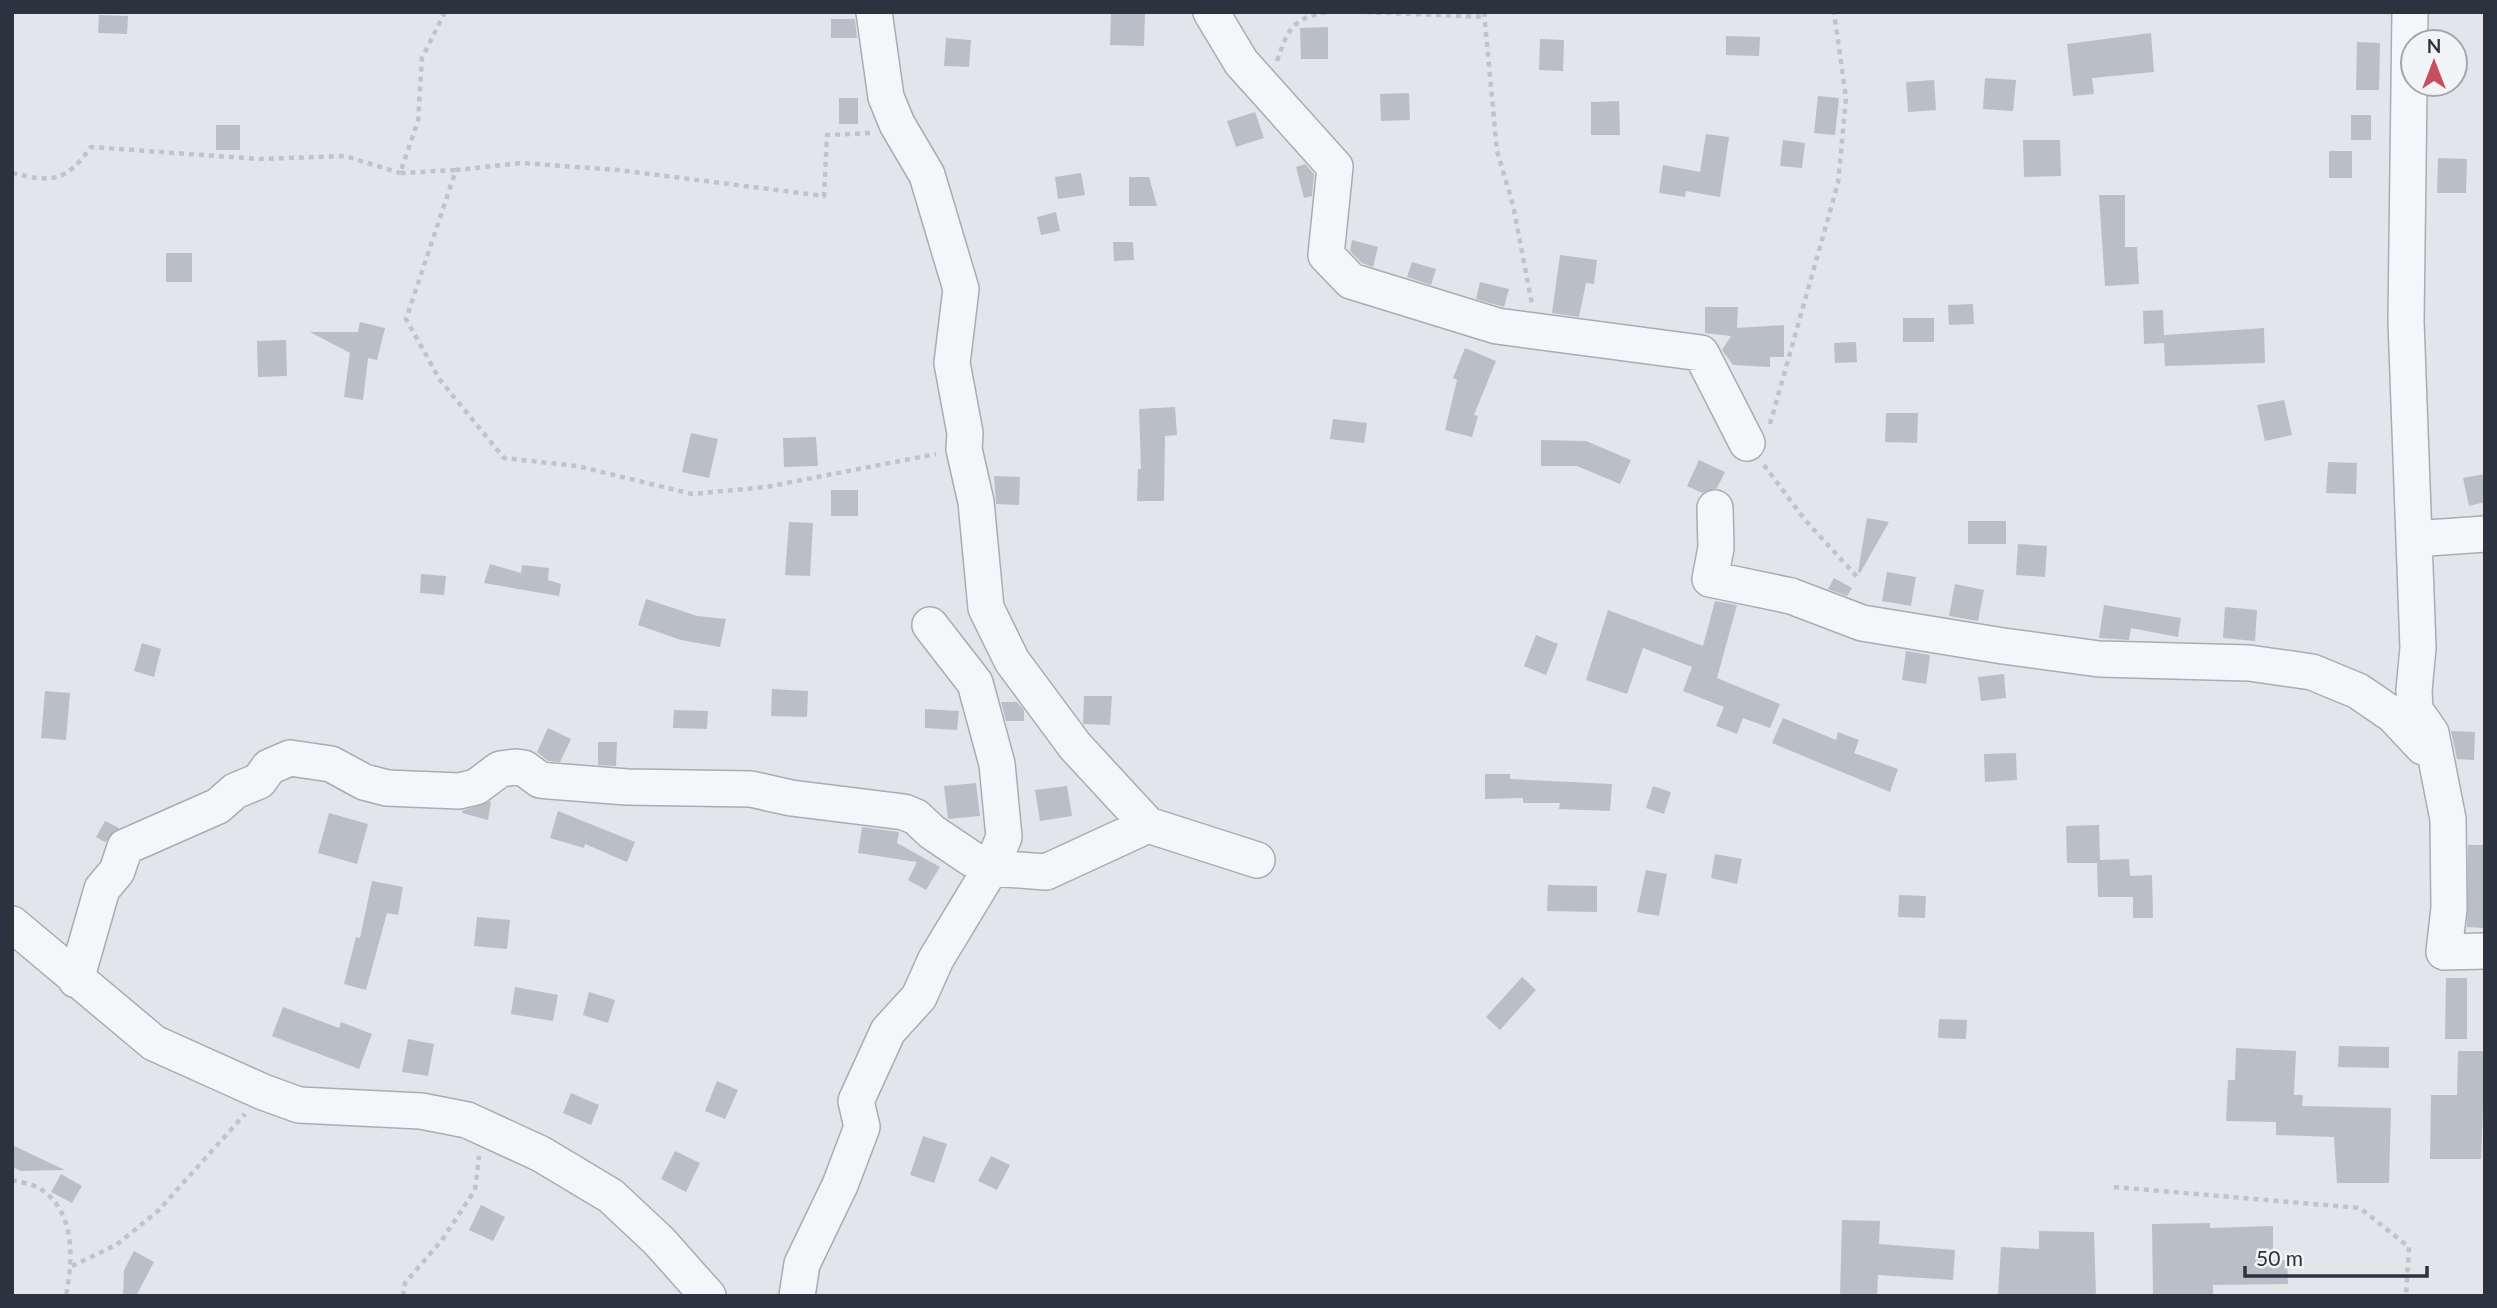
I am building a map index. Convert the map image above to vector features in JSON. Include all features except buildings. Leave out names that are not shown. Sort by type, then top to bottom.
[{"type":"street","points":[[874,12],[886,97],[904,136],[927,175],[961,289],[952,363],[965,433],[964,450],[976,502],[986,608],[1007,650],[1075,746],[1148,825],[1256,860]]},
{"type":"street","points":[[1211,12],[1241,62],[1335,167],[1326,255],[1351,281],[1497,327],[1701,352],[1747,443]]},
{"type":"street","points":[[2410,12],[2406,321],[2418,648],[2413,690],[2416,710],[2431,733],[2448,819],[2449,908],[2444,952],[2485,951]]},
{"type":"street","points":[[1715,508],[1716,548],[1710,579],[1791,596],[1862,623],[2003,646],[2099,659],[2249,663],[2312,672],[2358,691],[2392,715],[2437,763]]},
{"type":"street","points":[[2414,539],[2485,534]]},
{"type":"street","points":[[797,1296],[802,1264],[809,1245],[840,1185],[862,1128],[856,1101],[888,1031],[919,997],[936,959],[991,868],[1004,837],[1005,818],[997,764],[975,683],[930,625]]},
{"type":"street","points":[[76,980],[102,890],[117,871],[125,847],[218,806],[235,791],[259,781],[269,767],[290,758],[331,764],[364,782],[387,788],[459,791],[477,787],[500,769],[516,767],[524,768],[540,780],[627,787],[751,789],[791,798],[843,802],[904,812],[916,817],[932,832],[991,868],[1046,872],[1148,825]]},
{"type":"street","points":[[12,924],[153,1043],[263,1092],[299,1105],[421,1111],[467,1120],[541,1154],[611,1196],[659,1241],[708,1296]]},
{"type":"path","points":[[400,173],[418,121],[422,58],[445,12]]},
{"type":"path","points":[[1266,90],[1288,29],[1307,16],[1326,12]]},
{"type":"path","points":[[1366,12],[1485,15],[1497,151],[1513,205],[1525,280],[1539,332]]},
{"type":"path","points":[[1834,12],[1846,99],[1838,183],[1770,425],[1747,443],[1805,520],[1860,580]]},
{"type":"path","points":[[12,173],[44,180],[73,172],[91,147],[259,159],[345,156],[400,173],[521,163],[618,170],[824,196],[827,135],[878,133],[904,136]]},
{"type":"path","points":[[456,170],[406,319],[440,380],[504,458],[578,466],[692,494],[766,487],[964,450]]},
{"type":"path","points":[[72,1266],[116,1245],[158,1211],[263,1092]]},
{"type":"path","points":[[403,1296],[405,1283],[442,1240],[475,1190],[483,1127]]},
{"type":"path","points":[[12,1180],[39,1188],[66,1219],[72,1266],[66,1296]]},
{"type":"path","points":[[2114,1187],[2360,1208],[2409,1247],[2406,1296]]}]
